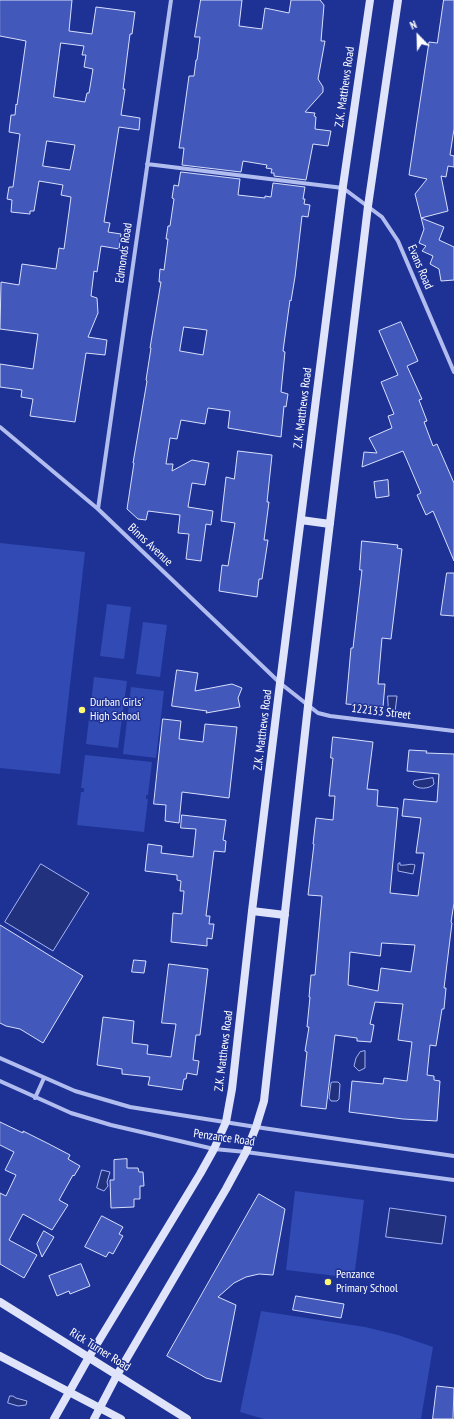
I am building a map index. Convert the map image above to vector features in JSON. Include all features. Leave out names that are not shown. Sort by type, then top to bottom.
[{"type":"street","name":"Edmonds Road","points":[[98,509],[171,0]]},
{"type":"street","name":"Z.K. Matthews Road","points":[[54,1419],[200,1174],[214,1149],[226,1122],[232,1089],[280,682],[343,188],[370,0]]},
{"type":"street","points":[[94,1419],[117,1376],[246,1152],[264,1101],[308,706],[368,206],[398,0]]},
{"type":"street","points":[[147,164],[343,188]]},
{"type":"street","name":"Evans Road","points":[[343,188],[382,217],[398,240],[454,372]]},
{"type":"street","name":"Binns Avenue","points":[[0,427],[98,509],[280,682],[308,706]]},
{"type":"street","points":[[301,520],[330,524]]},
{"type":"street","name":"122133 Street","points":[[308,706],[318,713],[330,716],[454,731]]},
{"type":"street","points":[[252,911],[285,915]]},
{"type":"street","name":"Penzance Road","points":[[0,1058],[75,1091],[130,1107],[454,1156]]},
{"type":"street","points":[[35,1098],[44,1078]]},
{"type":"street","name":"Penzance Road","points":[[0,1081],[71,1113],[111,1125],[214,1149],[454,1180]]},
{"type":"street","name":"Rick Turner Road","points":[[0,1302],[187,1419]]},
{"type":"street","points":[[0,1356],[121,1419]]},
{"type":"shaded area","points":[[0,543],[85,552],[60,774],[0,768]]},
{"type":"shaded area","points":[[107,604],[131,607],[124,659],[100,656]]},
{"type":"shaded area","points":[[143,622],[167,625],[160,677],[136,674]]},
{"type":"shaded area","points":[[94,677],[127,681],[118,748],[86,744]]},
{"type":"shaded area","points":[[131,687],[164,691],[156,758],[123,754]]},
{"type":"shaded area","points":[[388,696],[397,696],[395,712],[386,711],[388,707]]},
{"type":"shaded area","points":[[85,755],[152,762],[148,795],[146,795],[146,799],[148,799],[144,832],[77,825],[81,792],[84,792],[84,788],[81,788]]},
{"type":"shaded area","points":[[433,778],[434,784],[430,787],[420,788],[413,784],[414,781]]},
{"type":"shaded area","points":[[400,863],[400,865],[415,865],[413,874],[398,871],[398,864]]},
{"type":"shaded area","points":[[41,864],[89,893],[53,951],[5,922]]},
{"type":"shaded area","points":[[365,1051],[365,1068],[359,1071],[354,1066],[356,1058],[360,1052]]},
{"type":"shaded area","points":[[338,1082],[340,1084],[339,1099],[337,1101],[331,1101],[329,1098],[331,1083]]},
{"type":"shaded area","points":[[102,1170],[110,1172],[107,1182],[108,1186],[104,1191],[97,1188]]},
{"type":"shaded area","points":[[295,1191],[364,1200],[354,1278],[286,1270]]},
{"type":"shaded area","points":[[390,1208],[446,1216],[442,1244],[386,1237]]},
{"type":"shaded area","points":[[261,1311],[365,1327],[398,1335],[433,1347],[421,1419],[264,1419],[240,1412]]},
{"type":"shaded area","points":[[10,1396],[27,1401],[26,1405],[18,1406],[8,1403]]},
{"type":"building","points":[[0,0],[72,0],[69,31],[92,34],[96,7],[135,12],[132,34],[130,34],[121,115],[140,118],[139,130],[119,127],[104,222],[110,223],[108,232],[121,234],[119,249],[101,246],[97,272],[94,271],[91,296],[97,298],[98,313],[88,337],[107,340],[105,355],[86,353],[75,422],[30,416],[33,399],[21,397],[22,390],[0,387],[0,364],[33,369],[38,334],[0,329],[1,282],[19,285],[22,264],[56,269],[59,248],[64,249],[71,197],[61,195],[63,185],[39,181],[34,211],[30,211],[30,214],[11,212],[12,200],[7,199],[9,187],[13,187],[20,134],[9,132],[11,115],[15,115],[16,104],[17,105],[26,41],[0,36]],"holes":[[[61,43],[84,46],[82,55],[86,55],[84,67],[93,69],[89,93],[87,93],[85,102],[54,97]],[[47,141],[75,145],[70,170],[43,166]]]},
{"type":"building","points":[[201,0],[242,0],[239,26],[262,29],[265,8],[289,13],[291,0],[320,0],[324,5],[321,41],[325,41],[318,79],[323,87],[323,92],[305,112],[315,113],[315,129],[331,131],[328,146],[313,144],[306,180],[274,176],[274,173],[271,173],[272,169],[266,168],[267,165],[243,161],[241,172],[182,165],[184,148],[179,148],[189,76],[194,76],[197,60],[200,37],[195,37]]},
{"type":"building","points":[[444,0],[454,0],[454,129],[450,155],[454,156],[454,167],[448,166],[446,177],[441,176],[448,211],[421,218],[415,194],[427,179],[409,175],[429,42],[437,43]]},
{"type":"building","points":[[181,172],[240,179],[238,195],[265,198],[265,196],[271,197],[273,183],[305,187],[303,199],[305,199],[304,204],[310,205],[308,217],[302,216],[295,277],[291,301],[290,300],[283,351],[285,352],[281,392],[288,394],[286,407],[284,406],[281,437],[228,428],[230,411],[208,408],[205,424],[181,420],[177,439],[170,438],[166,464],[173,464],[172,471],[192,460],[209,463],[205,485],[192,483],[188,507],[213,511],[211,525],[206,524],[201,561],[186,559],[189,534],[178,533],[180,515],[148,511],[146,520],[138,519],[127,509],[161,282],[159,282],[160,269],[164,270],[168,239],[166,239],[168,226],[170,226],[174,199],[172,198],[174,185],[178,186]],"holes":[[[184,327],[207,330],[203,355],[180,351]]]},
{"type":"building","points":[[421,218],[444,227],[439,240],[454,247],[454,280],[441,281],[439,269],[430,264],[433,256],[422,251],[426,246],[419,243],[424,229]]},
{"type":"building","points":[[401,322],[418,361],[407,366],[422,399],[419,400],[427,421],[424,422],[433,446],[437,444],[454,483],[454,561],[433,511],[426,515],[417,495],[421,493],[403,451],[362,467],[364,452],[377,453],[369,438],[392,428],[388,416],[394,414],[381,382],[398,375],[379,331]]},
{"type":"building","points":[[238,451],[272,455],[267,502],[269,502],[264,540],[268,540],[262,579],[259,579],[257,597],[219,591],[222,565],[228,566],[235,523],[221,521],[226,477],[234,479]]},
{"type":"building","points":[[388,480],[389,496],[376,498],[374,482]]},
{"type":"building","points":[[362,541],[398,545],[397,548],[402,549],[391,639],[382,638],[378,684],[385,684],[383,707],[346,704],[351,648],[353,648],[362,570],[360,570]]},
{"type":"building","points":[[447,573],[454,573],[454,616],[441,615]]},
{"type":"building","points":[[177,670],[198,673],[195,691],[232,684],[242,688],[238,698],[240,707],[206,713],[207,711],[172,706]]},
{"type":"building","points":[[163,719],[181,721],[179,739],[203,742],[205,724],[237,727],[229,798],[182,792],[179,823],[165,821],[166,805],[154,804]]},
{"type":"building","points":[[333,737],[373,742],[367,789],[378,790],[377,806],[398,808],[390,893],[418,896],[424,853],[416,853],[421,818],[402,816],[404,799],[437,802],[439,774],[407,771],[409,750],[427,751],[426,753],[454,754],[454,903],[444,988],[446,988],[444,1009],[442,1009],[436,1046],[430,1045],[427,1075],[434,1076],[434,1080],[440,1081],[437,1121],[403,1119],[349,1112],[352,1081],[383,1084],[384,1078],[407,1081],[412,1042],[398,1040],[403,1004],[375,1002],[370,1024],[374,1025],[371,1042],[357,1041],[357,1038],[335,1035],[326,1109],[301,1106],[307,1052],[305,1051],[309,1027],[307,1027],[311,975],[315,975],[322,896],[308,895],[316,818],[333,820],[335,796],[329,796],[333,758],[331,758]],"holes":[[[382,943],[415,945],[411,972],[381,968],[378,991],[348,985],[350,952],[380,956]]]},
{"type":"building","points":[[182,815],[226,820],[223,840],[226,841],[225,852],[214,851],[206,916],[210,916],[209,924],[214,924],[212,939],[207,938],[207,946],[171,942],[173,913],[182,914],[184,891],[180,891],[181,881],[177,880],[177,875],[145,871],[148,844],[162,846],[161,853],[193,857],[196,829],[181,828]]},
{"type":"building","points":[[0,925],[83,976],[43,1043],[20,1029],[0,1023]]},
{"type":"building","points":[[134,960],[146,961],[144,973],[132,972]]},
{"type":"building","points":[[169,964],[208,969],[200,1035],[196,1035],[193,1060],[199,1061],[197,1075],[187,1073],[182,1090],[148,1085],[150,1077],[122,1074],[122,1069],[97,1065],[103,1017],[134,1021],[132,1043],[148,1045],[147,1054],[171,1057],[176,1024],[162,1023]]},
{"type":"building","points":[[0,1122],[23,1133],[23,1131],[70,1155],[68,1159],[80,1166],[74,1176],[73,1175],[59,1200],[68,1205],[52,1230],[23,1214],[9,1240],[37,1255],[24,1278],[0,1264],[0,1193],[6,1196],[16,1175],[5,1170],[14,1152],[0,1145]]},
{"type":"building","points":[[127,1159],[127,1168],[138,1168],[139,1172],[143,1172],[144,1186],[140,1186],[140,1199],[134,1199],[134,1207],[111,1208],[110,1180],[114,1180],[114,1160]]},
{"type":"building","points":[[259,1194],[285,1209],[273,1275],[259,1274],[246,1277],[234,1283],[218,1297],[236,1305],[221,1382],[206,1378],[167,1356]]},
{"type":"building","points":[[102,1216],[123,1227],[119,1234],[123,1236],[113,1254],[109,1252],[106,1257],[85,1247]]},
{"type":"building","points":[[44,1231],[54,1237],[42,1257],[37,1244]]},
{"type":"building","points":[[81,1264],[90,1286],[70,1294],[69,1291],[57,1296],[49,1276]]},
{"type":"building","points":[[296,1296],[344,1304],[341,1318],[293,1310]]},
{"type":"building","points":[[437,1386],[454,1388],[453,1419],[433,1419]]},
{"type":"place","name":"Durban Girls' High School","points":[[82,710]]},
{"type":"place","name":"Penzance Primary School","points":[[328,1282]]}]
